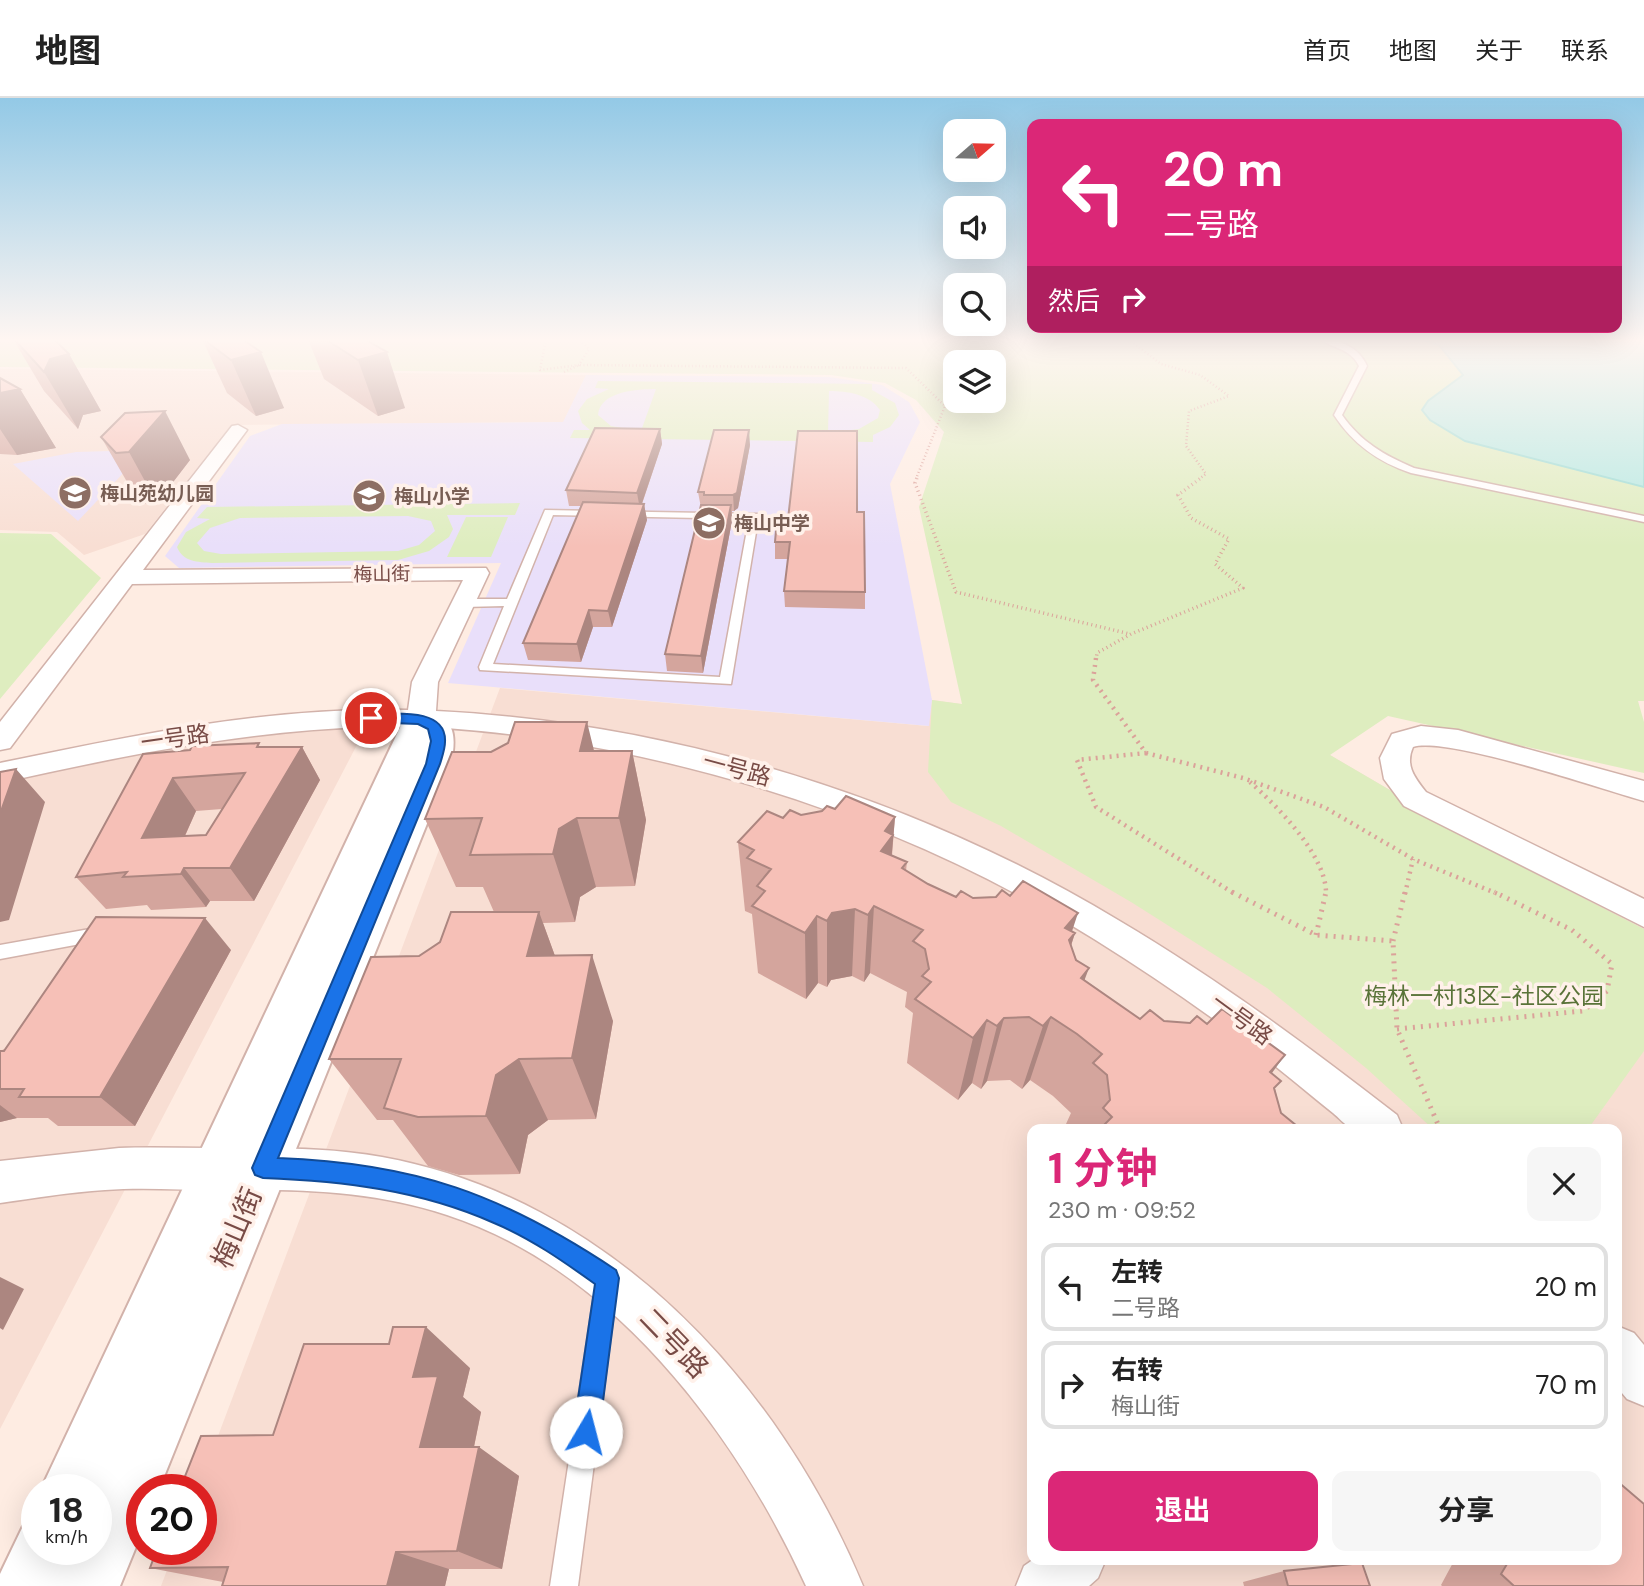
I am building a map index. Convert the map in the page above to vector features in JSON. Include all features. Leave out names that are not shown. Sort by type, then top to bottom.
[{"type":"street","points":[[0,741],[238,430]]},
{"type":"street","name":"梅山街","points":[[81,1474],[241,1168],[433,764],[439,741],[434,727],[421,719],[425,682],[478,573],[127,577]]},
{"type":"street","name":"一号路","points":[[0,773],[144,742],[278,724],[371,718],[527,727],[632,743],[736,766],[842,800],[951,845],[1065,904],[1188,979],[1322,1077],[1376,1124]]},
{"type":"street","points":[[1644,791],[1458,739],[1421,734],[1402,741],[1394,758],[1399,779],[1415,799],[1644,914]]},
{"type":"street","name":"梅山街","points":[[86,1586],[241,1168]]},
{"type":"street","name":"二号路","points":[[0,1182],[106,1169],[325,1170],[386,1178],[444,1193],[500,1214],[555,1242],[607,1278],[668,1332],[726,1400],[782,1483],[835,1586]]},
{"type":"street","points":[[1622,1356],[1644,1382]]},
{"type":"street","points":[[29,1586],[39,1565]]},
{"type":"street","points":[[1044,1586],[1071,1565]]},
{"type":"lane","points":[[1341,408],[1338,415],[1351,436],[1384,459],[1411,470],[1644,519]]},
{"type":"lane","points":[[549,512],[755,516],[726,681],[485,667],[512,603],[549,512]]},
{"type":"lane","points":[[464,603],[512,603]]},
{"type":"lane","points":[[0,951],[115,932]]},
{"type":"lane","points":[[564,1586],[607,1278]]},
{"type":"path","points":[[944,408],[915,483],[956,592],[1131,634]]},
{"type":"path","points":[[1146,753],[1093,680],[1097,653],[1131,634],[1243,587],[1214,564],[1229,538],[1191,518],[1178,495],[1206,474],[1186,446],[1189,411],[1196,408]]},
{"type":"path","points":[[1393,941],[1316,935],[1242,898],[1096,807],[1077,760],[1146,753],[1243,778],[1324,807],[1413,859],[1507,897],[1572,930],[1612,964],[1607,991],[1583,1011],[1397,1029]]},
{"type":"path","points":[[1243,778],[1257,788],[1287,821],[1324,872],[1326,906],[1316,935]]},
{"type":"path","points":[[1413,859],[1393,941],[1397,1029],[1438,1124]]},
{"type":"shaded area","points":[[0,408],[570,408],[564,422],[231,425],[145,534],[84,555],[57,532],[0,530]]},
{"type":"shaded area","name":"梅山中学","points":[[570,408],[913,408],[920,422],[890,484],[932,700],[929,726],[448,683],[501,563],[179,568],[165,556],[250,436],[282,424],[563,422]]},
{"type":"shaded area","name":"梅山苑幼儿园","points":[[145,450],[78,521],[13,464],[76,452]]},
{"type":"shaded area","points":[[500,688],[928,726],[932,700],[1330,755],[1513,862],[1644,929],[1644,1586],[161,1586],[169,1565],[217,1565],[217,1474],[204,1474]]},
{"type":"shaded area","points":[[371,718],[0,1429],[0,773],[143,742]]},
{"type":"green space","points":[[580,408],[600,408],[598,415],[611,426],[641,431],[649,408],[829,408],[828,433],[859,429],[878,418],[878,408],[897,408],[899,415],[890,427],[873,435],[873,442],[570,438],[574,430],[590,430],[582,423],[578,411]]},
{"type":"green space","name":"梅林一村13区-社区公园","points":[[923,408],[943,408],[943,413],[1006,413],[1006,408],[1446,408],[1644,486],[1644,701],[1638,701],[1644,722],[1644,773],[1388,716],[1330,755],[1513,862],[1644,929],[1644,1051],[1592,1124],[1428,1124],[1366,1068],[1267,988],[1131,902],[1001,826],[951,802],[928,772],[932,700],[962,704],[919,507],[944,432]]},
{"type":"green space","points":[[520,503],[515,515],[447,515],[453,529],[449,537],[429,551],[398,560],[212,563],[187,558],[177,547],[186,532],[210,519],[197,518],[207,507]],"holes":[[[408,516],[431,521],[435,531],[419,545],[398,551],[221,554],[204,551],[197,543],[210,528],[240,518]]]},
{"type":"green space","points":[[466,517],[508,517],[491,557],[447,557]]},
{"type":"green space","points":[[0,533],[51,534],[101,578],[0,699]]},
{"type":"water","points":[[1644,408],[1644,487],[1465,441],[1430,420],[1422,410]]},
{"type":"building","points":[[165,411],[129,452],[116,453],[101,437],[125,413]]},
{"type":"building","points":[[595,428],[660,429],[637,493],[566,490]]},
{"type":"building","points":[[714,430],[749,430],[737,493],[733,495],[704,495],[704,492],[698,492]]},
{"type":"building","points":[[798,431],[857,431],[857,512],[864,512],[865,592],[784,591],[790,542],[775,542],[777,519],[788,519]]},
{"type":"building","points":[[583,502],[644,504],[608,611],[589,610],[577,644],[523,643]]},
{"type":"building","points":[[701,505],[731,505],[701,656],[665,654]]},
{"type":"building","points":[[515,722],[587,722],[580,751],[632,751],[619,818],[577,818],[559,829],[553,854],[470,855],[482,818],[425,819],[452,752],[491,752],[508,743]]},
{"type":"building","points":[[259,743],[257,747],[302,747],[230,868],[184,868],[181,874],[123,877],[127,872],[76,877],[143,754],[190,750],[192,746]],"holes":[[[245,773],[206,835],[142,838],[173,778]]]},
{"type":"building","points":[[16,769],[0,814],[0,772]]},
{"type":"building","points":[[846,796],[895,817],[885,831],[893,835],[881,851],[907,862],[902,868],[956,897],[961,891],[973,898],[996,897],[1002,890],[1010,896],[1023,881],[1078,913],[1065,928],[1075,933],[1069,940],[1076,960],[1089,968],[1081,978],[1140,1019],[1150,1010],[1164,1021],[1190,1023],[1197,1016],[1207,1024],[1222,1009],[1285,1055],[1270,1072],[1281,1081],[1274,1088],[1281,1113],[1295,1124],[1105,1124],[1112,1117],[1103,1108],[1110,1100],[1107,1075],[1093,1063],[1102,1054],[1077,1034],[1051,1017],[1043,1026],[1029,1017],[1004,1018],[997,1026],[987,1020],[973,1038],[915,999],[931,982],[922,976],[929,969],[925,949],[913,941],[923,930],[874,906],[868,915],[855,909],[832,913],[827,921],[817,916],[805,933],[752,906],[765,891],[757,886],[771,869],[747,858],[754,850],[738,842],[767,811],[783,818],[790,810],[801,815],[822,811],[827,806],[835,809]]},
{"type":"building","points":[[451,912],[539,912],[527,956],[592,955],[572,1058],[519,1059],[496,1075],[486,1116],[418,1117],[384,1108],[401,1059],[329,1059],[371,957],[419,956],[440,942]]},
{"type":"building","points":[[96,917],[205,918],[100,1097],[19,1097],[24,1089],[0,1089],[0,1051],[4,1051]]},
{"type":"building","points":[[393,1327],[426,1327],[413,1377],[438,1376],[420,1447],[479,1447],[457,1551],[396,1552],[387,1586],[222,1586],[228,1567],[150,1568],[151,1565],[217,1565],[217,1474],[186,1474],[201,1436],[273,1435],[304,1344],[389,1344]]},
{"type":"building","points":[[1622,1485],[1644,1504],[1644,1586],[1514,1586],[1501,1574],[1506,1565],[1622,1565]]},
{"type":"building","points":[[1363,1565],[1370,1586],[1288,1586],[1284,1571]]},
{"type":"place","name":"梅山苑幼儿园","points":[[75,493]]},
{"type":"place","name":"梅山小学","points":[[369,496]]},
{"type":"place","name":"梅山中学","points":[[709,523]]},
{"type":"route","points":[[371,718],[421,719],[434,727],[439,741],[433,764],[263,1168],[325,1170],[386,1178],[444,1193],[500,1214],[555,1242],[607,1278],[586,1432]]}]
